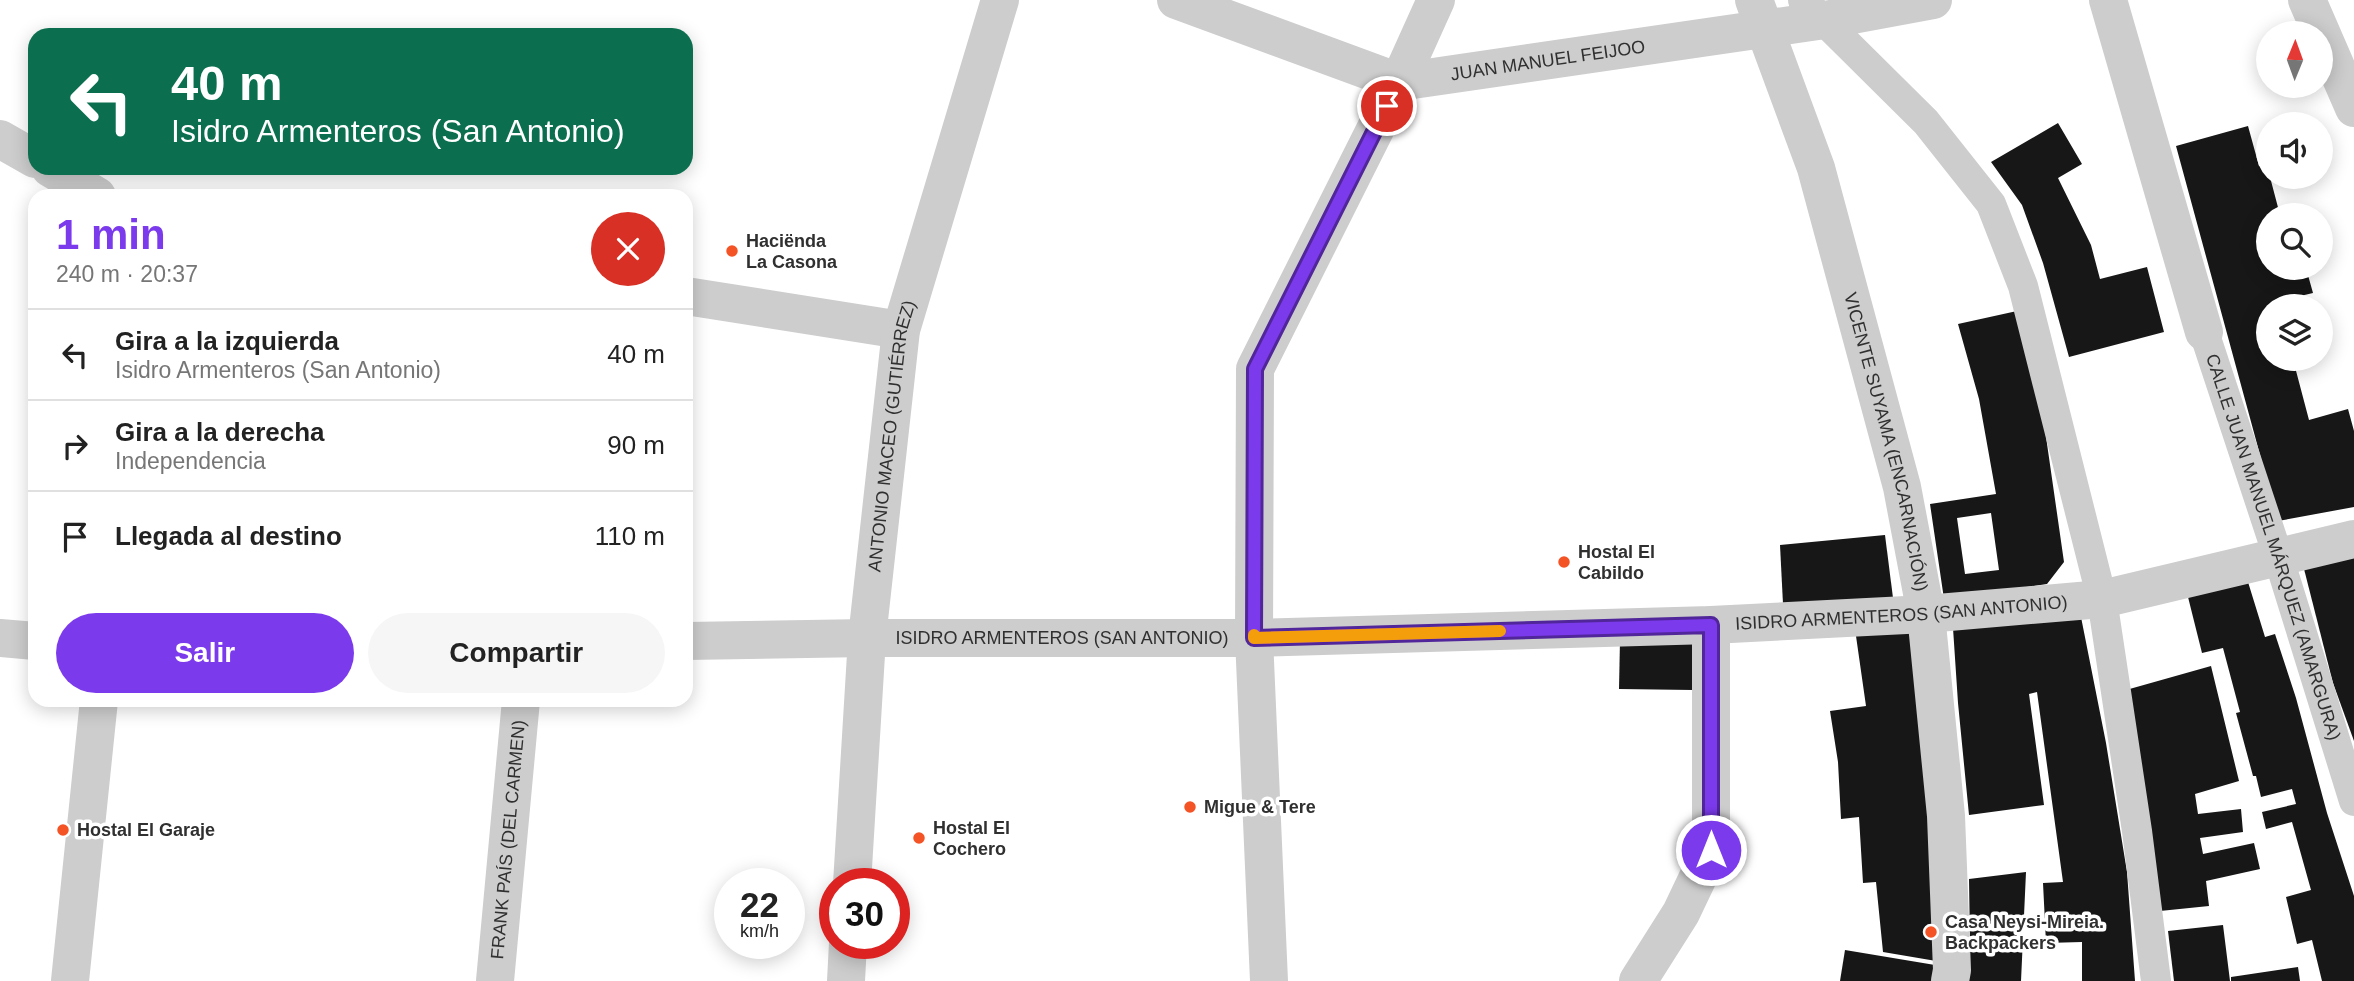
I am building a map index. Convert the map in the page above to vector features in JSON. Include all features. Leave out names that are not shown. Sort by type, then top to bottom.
[{"type":"street","name":"ANTONIO MACEO (GUTIÉRREZ)","points":[[853,868],[867,638],[901,330],[1000,0]]},
{"type":"street","name":"JUAN MANUEL FEIJOO","points":[[1176,0],[1399,82],[1760,15],[1933,0]]},
{"type":"street","points":[[1269,981],[1254,638],[1255,369],[1399,82],[1436,0]]},
{"type":"street","points":[[2108,0],[2204,332]]},
{"type":"street","points":[[2307,0],[2354,108]]},
{"type":"street","points":[[1814,10],[1926,122],[1991,204],[2023,286],[2102,599],[2137,831],[2156,981]]},
{"type":"street","name":"VICENTE SUYAMA (ENCARNACIÓN)","points":[[1760,15],[1819,181],[1902,487],[1927,614],[1946,816],[1952,970],[1950,981]]},
{"type":"street","points":[[0,139],[28,155]]},
{"type":"street","points":[[62,175],[85,189]]},
{"type":"street","points":[[693,297],[901,330]]},
{"type":"street","name":"CALLE JUAN MANUEL MÁRQUEZ (AMARGURA)","points":[[2204,332],[2278,556],[2354,801]]},
{"type":"street","name":"ISIDRO ARMENTEROS (SAN ANTONIO)","points":[[693,641],[1254,638],[1711,625],[1927,614],[2102,599],[2354,539]]},
{"type":"street","points":[[1638,981],[1681,913],[1711,850],[1711,625]]},
{"type":"street","points":[[0,638],[28,640]]},
{"type":"street","points":[[70,981],[98,707]]},
{"type":"street","name":"FRANK PAÍS (DEL CARMEN)","points":[[495,981],[520,707]]},
{"type":"street","points":[[846,981],[847,959]]},
{"type":"building","points":[[2058,123],[2082,164],[2058,178],[2091,245],[2100,279],[2147,267],[2164,332],[2069,357],[2043,263],[2022,205],[1991,162]]},
{"type":"building","points":[[2248,126],[2256,155],[2256,189],[2273,189],[2277,203],[2256,203],[2256,280],[2309,280],[2313,293],[2256,294],[2256,371],[2296,371],[2309,420],[2348,409],[2354,431],[2354,507],[2278,521],[2176,146]]},
{"type":"building","points":[[2017,311],[2039,388],[2064,562],[2047,584],[1944,599],[1930,504],[1996,494],[1979,399],[1958,324]],"holes":[[[1991,513],[1999,570],[1965,574],[1957,518]]]},
{"type":"building","points":[[1885,535],[1893,598],[1783,604],[1780,545]]},
{"type":"building","points":[[2354,552],[2354,741],[2333,683],[2303,565]]},
{"type":"building","points":[[2248,582],[2265,637],[2275,634],[2354,896],[2354,981],[2322,981],[2312,940],[2297,944],[2286,897],[2311,890],[2292,822],[2266,829],[2262,812],[2296,804],[2292,789],[2261,797],[2236,713],[2240,712],[2223,648],[2202,653],[2188,597]]},
{"type":"building","points":[[2080,612],[2106,743],[2127,872],[2135,981],[2082,981],[2082,942],[2046,943],[2043,883],[2063,882],[2037,692],[2029,694],[2044,805],[1969,815],[1953,628]]},
{"type":"building","points":[[1911,628],[1942,962],[1883,952],[1876,882],[1863,883],[1859,817],[1841,819],[1838,762],[1830,711],[1866,706],[1856,636]]},
{"type":"building","points":[[1620,640],[1694,640],[1693,690],[1619,689]]},
{"type":"building","points":[[2211,666],[2239,781],[2195,794],[2198,814],[2241,809],[2243,832],[2200,838],[2203,854],[2254,843],[2260,869],[2206,881],[2209,906],[2160,911],[2126,690]]},
{"type":"building","points":[[2026,872],[2021,981],[1967,981],[1970,944],[1969,879]]},
{"type":"building","points":[[2223,925],[2230,981],[2174,981],[2168,931]]},
{"type":"building","points":[[1845,950],[1941,966],[1939,981],[1840,981]]},
{"type":"building","points":[[2298,967],[2300,981],[2231,981],[2231,977]]},
{"type":"slow traffic","points":[[1254,635],[1254,638],[1500,631]]},
{"type":"place","name":"Haciënda La Casona","points":[[732,251]]},
{"type":"place","name":"Hostal El Cabildo","points":[[1564,562]]},
{"type":"place","name":"Migue & Tere","points":[[1190,807]]},
{"type":"place","name":"Hostal El Garaje","points":[[63,830]]},
{"type":"place","name":"Hostal El Cochero","points":[[919,838]]},
{"type":"place","name":"Casa Neysi-Mireia. Backpackers","points":[[1931,932]]},
{"type":"route","points":[[1387,106],[1255,369],[1254,638],[1711,625],[1711,850]]}]
